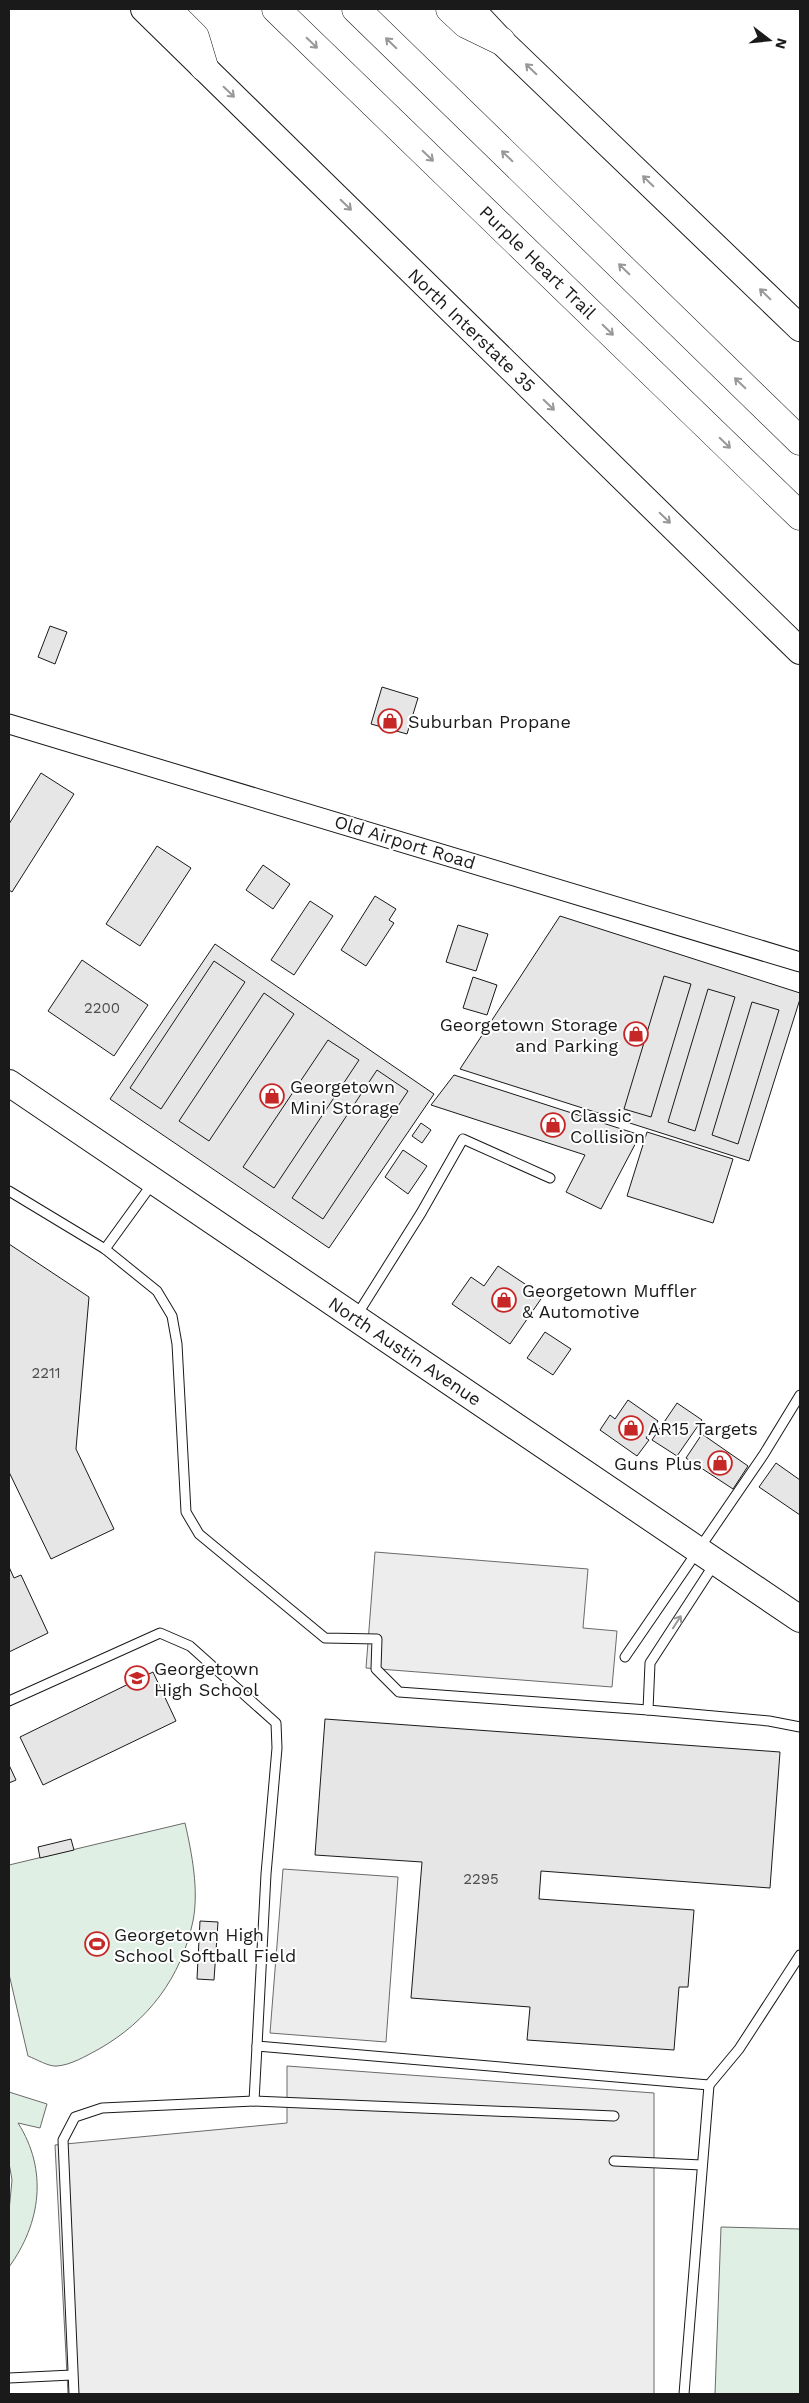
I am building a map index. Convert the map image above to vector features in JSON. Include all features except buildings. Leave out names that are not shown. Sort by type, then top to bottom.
[{"type":"highway","points":[[167,9],[195,38],[204,67]]},
{"type":"highway","name":"Purple Heart Trail","points":[[276,9],[800,516]]},
{"type":"highway","points":[[356,9],[800,441]]},
{"type":"highway","points":[[450,9],[466,24],[501,40]]},
{"type":"main road","name":"North Interstate 35","points":[[144,9],[800,651]]},
{"type":"main road","points":[[471,9],[800,328]]},
{"type":"main road","name":"North Austin Avenue","points":[[9,1083],[800,1619]]},
{"type":"street","name":"Old Airport Road","points":[[9,724],[165,769],[800,962]]},
{"type":"lane","points":[[355,1317],[421,1213],[463,1138],[550,1178]]},
{"type":"lane","points":[[104,1249],[154,1181]]},
{"type":"lane","points":[[9,1191],[104,1249],[157,1291],[172,1316],[177,1344],[186,1512],[199,1534],[325,1638],[377,1639],[376,1669],[399,1692],[648,1710],[769,1721],[800,1727]]},
{"type":"lane","points":[[648,1710],[650,1662],[764,1454],[800,1395]]},
{"type":"lane","points":[[625,1658],[708,1555]]},
{"type":"lane","points":[[9,1701],[160,1633],[190,1646],[276,1723],[277,1748],[266,1874],[254,2101]]},
{"type":"lane","points":[[684,2394],[709,2085],[739,2049],[800,1955]]},
{"type":"lane","points":[[257,2046],[709,2085]]},
{"type":"lane","points":[[74,2394],[63,2140],[75,2117],[102,2108],[254,2101],[614,2116]]},
{"type":"lane","points":[[614,2161],[702,2165]]},
{"type":"lane","points":[[9,2378],[72,2375]]},
{"type":"green space","name":"Georgetown High School Softball Field","points":[[185,1823],[192,1859],[195,1909],[188,1942],[171,1979],[160,1996],[133,2025],[117,2038],[78,2060],[54,2066],[28,2056],[9,1974],[9,1865]]},
{"type":"green space","points":[[9,2092],[47,2104],[40,2128],[18,2123],[28,2141],[34,2159],[37,2196],[28,2233],[9,2267],[9,2211],[12,2180],[9,2163]]},
{"type":"green space","points":[[721,2227],[800,2229],[800,2394],[715,2394]]},
{"type":"shaded area","points":[[375,1552],[588,1569],[583,1628],[617,1631],[612,1687],[366,1668]]},
{"type":"shaded area","points":[[283,1869],[398,1877],[386,2042],[270,2033]]},
{"type":"shaded area","points":[[287,2066],[654,2093],[654,2394],[68,2394],[55,2145],[287,2123]]},
{"type":"place","name":"Suburban Propane","points":[[390,721]]},
{"type":"place","name":"Georgetown Storage and Parking","points":[[636,1034]]},
{"type":"place","name":"Georgetown Mini Storage","points":[[272,1096]]},
{"type":"place","name":"Classic Collision","points":[[553,1125]]},
{"type":"place","name":"Georgetown Muffler & Automotive","points":[[504,1300]]},
{"type":"place","name":"AR15 Targets","points":[[631,1428]]},
{"type":"place","name":"Guns Plus","points":[[720,1463]]},
{"type":"place","name":"Georgetown High School","points":[[137,1678]]},
{"type":"place","name":"Georgetown High School Softball Field","points":[[97,1944]]}]
